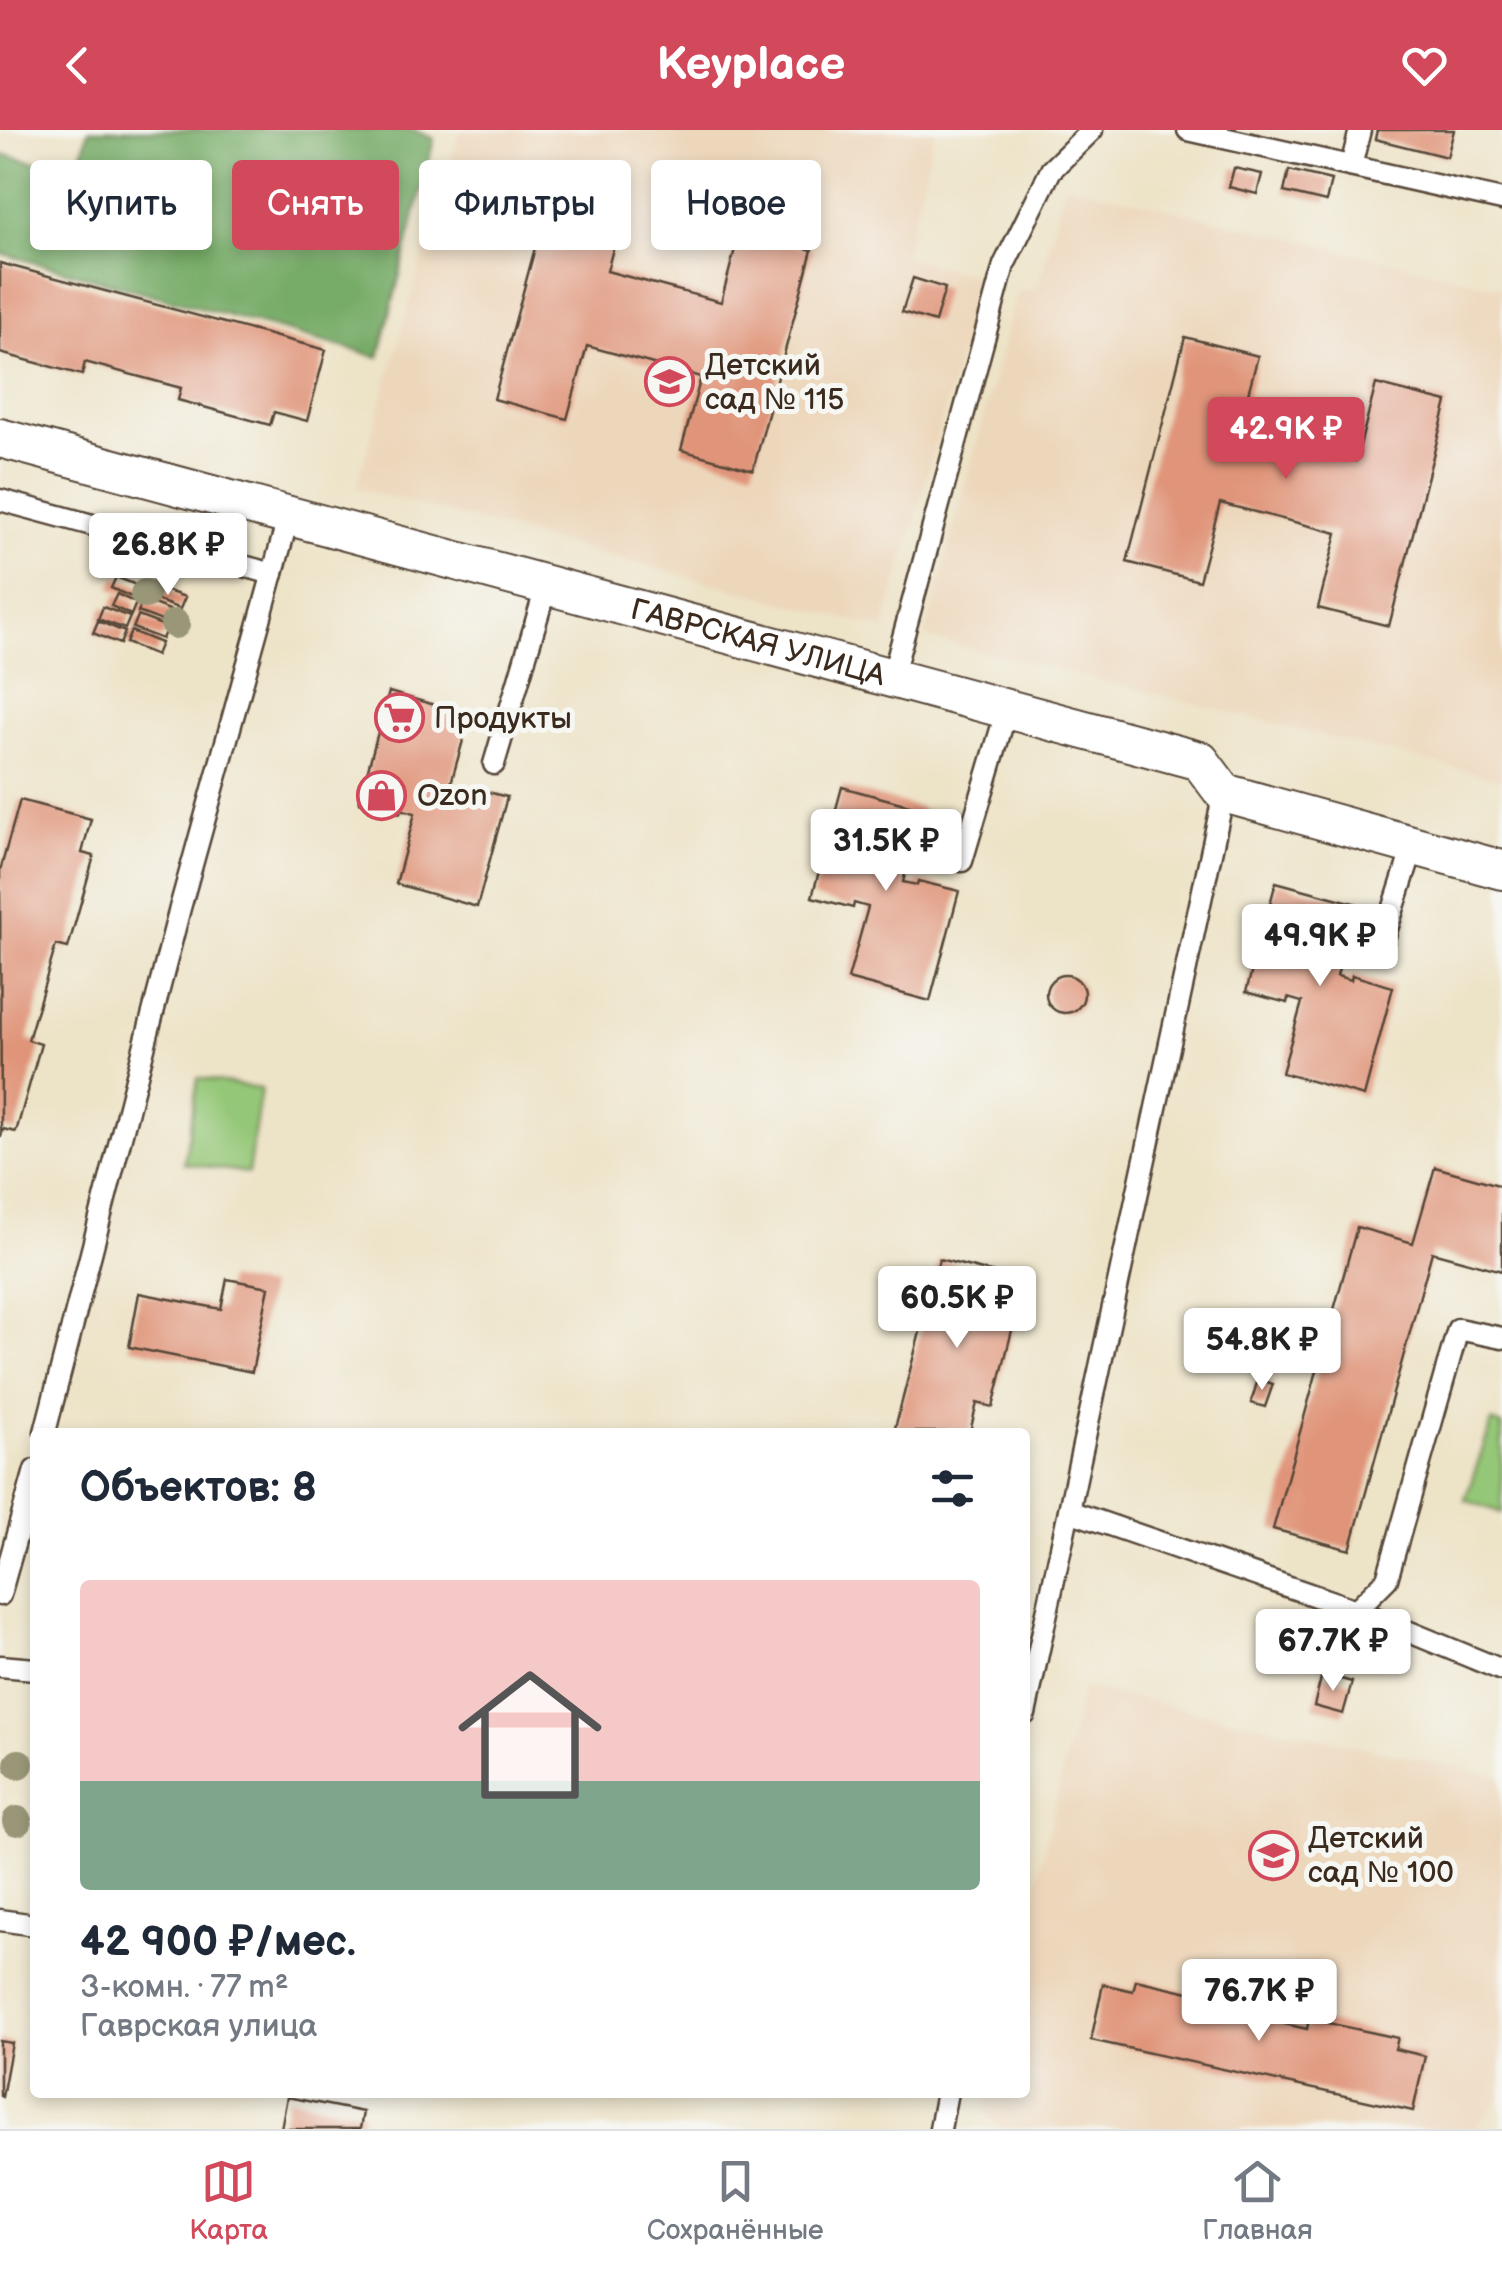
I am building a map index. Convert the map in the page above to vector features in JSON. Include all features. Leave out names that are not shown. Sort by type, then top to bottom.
[{"type":"street","name":"ГАВРСКАЯ УЛИЦА","points":[[0,438],[1200,761],[1224,793]]},
{"type":"street","points":[[1224,793],[1502,870]]},
{"type":"lane","points":[[892,678],[1004,265],[1051,170],[1092,130]]},
{"type":"lane","points":[[1188,130],[1502,200]]},
{"type":"lane","points":[[1351,166],[1360,130]]},
{"type":"lane","points":[[0,500],[273,574]]},
{"type":"lane","points":[[47,1428],[180,908],[290,515]]},
{"type":"lane","points":[[494,764],[548,584]]},
{"type":"lane","points":[[962,861],[1007,709]]},
{"type":"lane","points":[[1030,1691],[1224,793]]},
{"type":"lane","points":[[1381,948],[1412,846]]},
{"type":"lane","points":[[1356,1610],[1387,1579],[1458,1329],[1502,1338]]},
{"type":"lane","points":[[0,1594],[30,1488]]},
{"type":"lane","points":[[1069,1511],[1356,1610],[1502,1670]]},
{"type":"lane","points":[[0,1666],[30,1669]]},
{"type":"lane","points":[[0,1920],[30,1925]]},
{"type":"lane","points":[[940,2129],[946,2098]]},
{"type":"shaded area","name":"Детский сад № 115","points":[[460,130],[935,130],[904,257],[982,277],[884,629],[356,488],[425,250],[631,250],[631,160],[451,160]]},
{"type":"shaded area","points":[[1065,184],[1502,288],[1502,780],[925,637],[1017,292],[1038,289]]},
{"type":"shaded area","name":"Детский сад № 100","points":[[1083,1687],[1502,1777],[1502,2095],[1474,2129],[1004,2129],[983,2112],[986,2098],[1030,2098],[1030,1911]]},
{"type":"green space","points":[[89,130],[414,130],[434,139],[429,160],[419,160],[419,198],[379,357],[0,253],[0,154],[30,161],[30,250],[212,250],[212,160],[80,160]]},
{"type":"green space","points":[[198,1078],[261,1089],[248,1173],[184,1163]]},
{"type":"green space","points":[[1492,1422],[1502,1426],[1502,1513],[1465,1500]]},
{"type":"building","points":[[1377,130],[1454,130],[1447,157],[1375,139]]},
{"type":"building","points":[[1234,168],[1262,174],[1257,194],[1229,187]]},
{"type":"building","points":[[1289,170],[1331,180],[1326,202],[1284,192]]},
{"type":"building","points":[[534,250],[613,250],[607,271],[721,302],[735,250],[812,250],[753,470],[681,450],[701,377],[587,346],[567,419],[494,399]]},
{"type":"building","points":[[0,263],[326,350],[307,421],[274,412],[270,425],[178,400],[181,388],[85,362],[82,375],[0,353]]},
{"type":"building","points":[[913,278],[945,288],[935,322],[902,312]]},
{"type":"building","points":[[1185,337],[1258,356],[1238,431],[1356,461],[1376,384],[1447,402],[1389,626],[1318,608],[1337,533],[1220,503],[1199,581],[1127,562]]},
{"type":"building","points":[[116,577],[141,587],[136,599],[111,588]]},
{"type":"building","points":[[156,587],[185,597],[180,609],[151,598]]},
{"type":"building","points":[[117,594],[136,603],[131,615],[111,606]]},
{"type":"building","points":[[143,600],[172,611],[167,623],[138,612]]},
{"type":"building","points":[[103,607],[130,617],[125,629],[98,619]]},
{"type":"building","points":[[138,616],[167,627],[162,639],[133,628]]},
{"type":"building","points":[[98,621],[125,632],[120,644],[93,633]]},
{"type":"building","points":[[131,631],[161,643],[156,655],[126,643]]},
{"type":"building","points":[[389,692],[470,715],[450,787],[464,791],[465,786],[507,797],[477,907],[396,884],[415,813],[359,802]]},
{"type":"building","points":[[842,787],[923,809],[903,882],[917,885],[918,881],[959,891],[930,1001],[848,979],[868,907],[854,903],[853,908],[812,897]]},
{"type":"building","points":[[20,800],[91,819],[82,853],[94,856],[68,948],[56,945],[28,1040],[41,1044],[16,1132],[3,1129],[1,1137],[0,871]]},
{"type":"building","points":[[1276,882],[1357,904],[1337,976],[1351,980],[1352,975],[1393,987],[1364,1096],[1282,1073],[1302,1002],[1288,998],[1287,1003],[1246,992]]},
{"type":"building","points":[[1065,975],[1078,981],[1084,994],[1078,1007],[1065,1013],[1052,1007],[1046,994],[1052,981]]},
{"type":"building","points":[[1435,1167],[1502,1186],[1502,1271],[1432,1252],[1350,1550],[1273,1529],[1357,1227],[1413,1243]]},
{"type":"building","points":[[939,1259],[1010,1277],[1002,1311],[1016,1314],[993,1407],[977,1403],[971,1428],[895,1428]]},
{"type":"building","points":[[227,1279],[269,1287],[252,1372],[129,1347],[139,1293],[221,1309]]},
{"type":"building","points":[[1258,1379],[1273,1384],[1265,1407],[1251,1403]]},
{"type":"building","points":[[1322,1674],[1352,1682],[1343,1714],[1314,1706]]},
{"type":"building","points":[[1136,1980],[1224,2000],[1222,2010],[1307,2029],[1309,2019],[1398,2038],[1395,2049],[1425,2056],[1413,2111],[1091,2040],[1103,1984],[1133,1991]]},
{"type":"building","points":[[0,2041],[12,2043],[2,2097],[0,2096]]},
{"type":"building","points":[[287,2098],[363,2112],[360,2129],[281,2129]]},
{"type":"place","name":"Детский сад № 115","points":[[670,382]]},
{"type":"place","name":"Продукты","points":[[399,718]]},
{"type":"place","name":"Ozon","points":[[382,795]]},
{"type":"place","name":"Детский сад № 100","points":[[1273,1855]]}]
